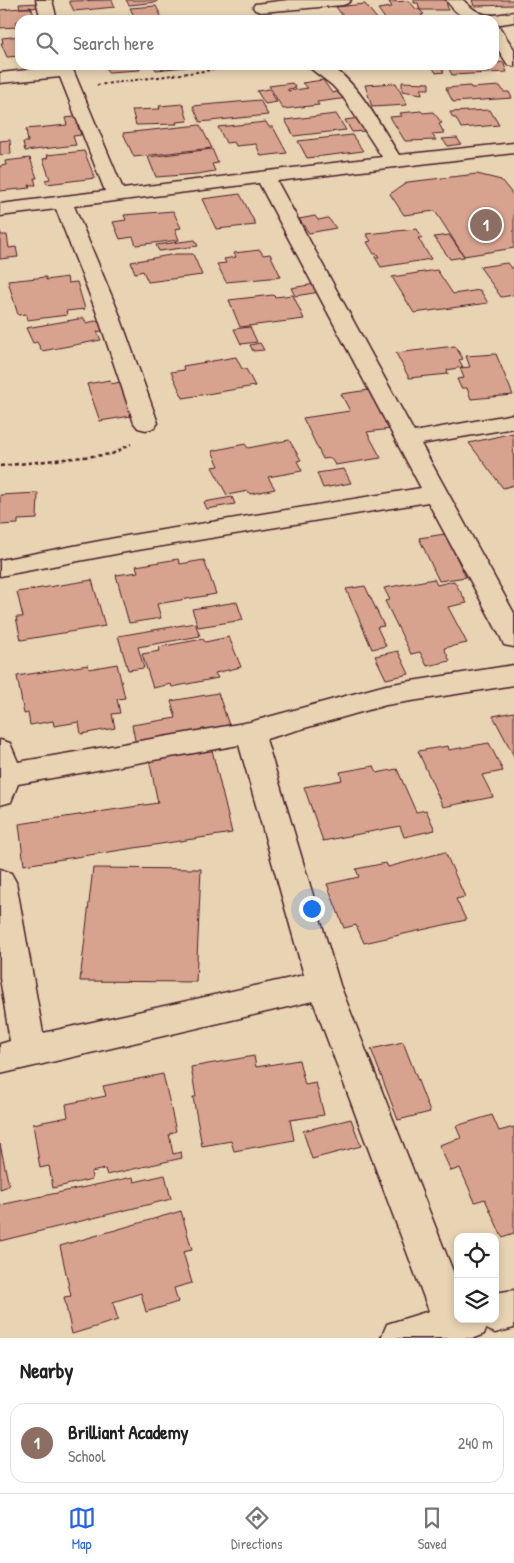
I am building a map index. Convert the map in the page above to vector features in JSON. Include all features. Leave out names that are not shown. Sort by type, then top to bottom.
[{"type":"street","points":[[44,0],[48,15]]},
{"type":"street","points":[[262,9],[343,0]]},
{"type":"street","points":[[454,0],[470,15]]},
{"type":"street","points":[[499,19],[514,17]]},
{"type":"street","points":[[499,38],[514,61]]},
{"type":"street","points":[[0,78],[50,70]]},
{"type":"street","points":[[64,70],[74,89],[116,196]]},
{"type":"street","points":[[325,70],[346,88],[394,161]]},
{"type":"street","points":[[0,210],[514,148]]},
{"type":"street","points":[[266,178],[514,638]]},
{"type":"street","points":[[63,202],[107,311],[146,423]]},
{"type":"street","points":[[407,440],[514,421]]},
{"type":"street","points":[[0,568],[126,544],[435,493]]},
{"type":"street","points":[[2,773],[250,733],[386,695],[514,675]]},
{"type":"street","points":[[250,733],[322,985],[459,1327],[401,1338]]},
{"type":"street","points":[[0,882],[15,1055],[322,985]]},
{"type":"street","points":[[499,1312],[514,1309]]},
{"type":"path","points":[[74,89],[213,70]]},
{"type":"path","points":[[0,466],[112,454],[142,438],[146,423]]},
{"type":"building","points":[[112,0],[115,7],[74,11],[69,1]]},
{"type":"building","points":[[126,0],[156,0],[157,2],[129,5]]},
{"type":"building","points":[[414,0],[446,0],[448,10],[420,10],[418,3],[414,3]]},
{"type":"building","points":[[472,0],[514,0],[514,5],[474,6]]},
{"type":"building","points":[[409,1],[424,14],[382,15],[378,9],[392,7],[389,2]]},
{"type":"building","points":[[41,3],[42,6],[32,8],[20,8],[19,4]]},
{"type":"building","points":[[365,4],[374,15],[342,15],[336,7]]},
{"type":"building","points":[[156,6],[160,15],[134,15],[130,8]]},
{"type":"building","points":[[31,7],[34,15],[15,15],[15,27],[0,28],[0,10]]},
{"type":"building","points":[[15,37],[15,56],[7,57],[1,43],[3,43],[2,38]]},
{"type":"building","points":[[503,62],[507,72],[452,75],[450,70],[499,70],[499,63]]},
{"type":"building","points":[[107,70],[140,70],[108,72]]},
{"type":"building","points":[[434,70],[443,70],[444,72],[436,73]]},
{"type":"building","points":[[323,80],[332,93],[343,91],[348,98],[317,102],[319,105],[283,109],[269,86],[292,83],[296,88],[288,89],[288,91],[308,88],[302,83]]},
{"type":"building","points":[[402,82],[429,83],[429,89],[421,89],[422,94],[402,91]]},
{"type":"building","points":[[396,83],[407,105],[372,107],[365,85]]},
{"type":"building","points":[[470,86],[471,88],[500,86],[504,92],[509,92],[512,98],[453,102],[446,88]]},
{"type":"building","points":[[269,89],[277,102],[265,104],[257,91]]},
{"type":"building","points":[[260,100],[268,115],[200,122],[193,106]]},
{"type":"building","points":[[183,104],[188,121],[176,122],[177,124],[136,125],[132,110],[160,109],[159,106]]},
{"type":"building","points":[[490,110],[499,125],[461,128],[456,118],[453,118],[450,112]]},
{"type":"building","points":[[421,111],[423,113],[433,112],[442,123],[439,124],[444,133],[432,134],[436,140],[405,141],[390,117],[402,116],[400,113]]},
{"type":"building","points":[[336,114],[346,130],[294,136],[285,120]]},
{"type":"building","points":[[82,116],[85,123],[77,124],[81,135],[73,136],[76,145],[25,151],[23,142],[28,142],[26,129],[67,125],[65,118]]},
{"type":"building","points":[[359,118],[366,131],[352,132],[345,120]]},
{"type":"building","points":[[266,122],[269,127],[273,127],[287,153],[261,156],[256,144],[236,146],[234,142],[226,143],[218,127]]},
{"type":"building","points":[[200,125],[212,148],[134,157],[123,133]]},
{"type":"building","points":[[352,135],[363,151],[307,158],[298,141]]},
{"type":"building","points":[[457,138],[461,144],[448,146],[442,139]]},
{"type":"building","points":[[10,140],[11,154],[0,155],[0,141]]},
{"type":"building","points":[[212,149],[218,163],[212,164],[215,171],[197,174],[156,177],[148,157]]},
{"type":"building","points":[[84,151],[95,178],[47,184],[45,180],[50,179],[43,159],[48,158],[47,155]]},
{"type":"building","points":[[30,158],[37,178],[34,178],[36,185],[29,185],[30,188],[0,191],[0,166],[6,165],[5,161]]},
{"type":"building","points":[[477,174],[501,180],[514,196],[514,248],[464,256],[435,211],[404,215],[390,194],[408,182]]},
{"type":"building","points":[[240,194],[256,225],[216,229],[202,199]]},
{"type":"building","points":[[173,211],[181,228],[175,229],[179,240],[136,245],[133,237],[120,239],[113,222],[126,220],[124,215]]},
{"type":"building","points":[[315,216],[318,220],[328,218],[336,228],[309,233],[299,219]]},
{"type":"building","points":[[417,229],[422,238],[418,238],[431,259],[381,267],[375,257],[379,257],[377,254],[374,254],[367,242],[371,241],[366,234]]},
{"type":"building","points":[[0,231],[1,235],[7,235],[9,248],[16,247],[18,257],[0,259]]},
{"type":"building","points":[[449,235],[464,257],[450,259],[434,237]]},
{"type":"building","points":[[195,240],[198,246],[159,251],[156,245]]},
{"type":"building","points":[[260,250],[263,255],[270,254],[281,277],[226,282],[217,264],[226,263],[224,259],[236,257],[234,253]]},
{"type":"building","points":[[176,254],[193,254],[202,275],[148,282],[143,271],[135,273],[131,262]]},
{"type":"building","points":[[507,263],[511,268],[514,268],[514,295],[501,297],[480,267]]},
{"type":"building","points":[[437,270],[453,294],[480,290],[488,303],[414,313],[392,277]]},
{"type":"building","points":[[46,277],[46,280],[67,277],[68,283],[77,282],[85,309],[66,311],[67,315],[27,320],[26,314],[18,315],[8,281]]},
{"type":"building","points":[[315,284],[320,292],[295,296],[291,288]]},
{"type":"building","points":[[273,295],[275,297],[293,295],[304,319],[240,327],[229,300]]},
{"type":"building","points":[[84,318],[86,323],[100,320],[105,330],[97,332],[101,340],[42,351],[37,342],[33,343],[26,328]]},
{"type":"building","points":[[250,327],[257,342],[241,344],[234,329]]},
{"type":"building","points":[[260,343],[264,350],[253,351],[250,345]]},
{"type":"building","points":[[455,346],[463,359],[459,360],[463,367],[447,370],[448,374],[409,378],[396,353]]},
{"type":"building","points":[[496,354],[513,395],[471,399],[467,388],[461,388],[457,379],[464,378],[460,368],[470,367],[466,356]]},
{"type":"building","points":[[236,357],[242,369],[246,369],[255,386],[183,398],[171,372],[184,370],[183,366]]},
{"type":"building","points":[[110,380],[111,384],[125,381],[137,415],[100,421],[87,384]]},
{"type":"building","points":[[369,390],[391,429],[367,432],[381,458],[335,465],[331,458],[323,459],[303,418],[350,411],[341,394]]},
{"type":"building","points":[[513,433],[514,485],[503,488],[469,443]]},
{"type":"building","points":[[289,440],[301,460],[297,461],[302,471],[268,477],[275,489],[250,494],[248,491],[227,495],[212,467],[219,466],[212,451],[245,444],[248,448]]},
{"type":"building","points":[[344,469],[351,483],[323,488],[317,473]]},
{"type":"building","points":[[38,493],[37,519],[18,520],[18,524],[0,525],[0,495]]},
{"type":"building","points":[[232,497],[235,504],[207,509],[204,502]]},
{"type":"building","points":[[445,534],[466,577],[439,581],[419,538]]},
{"type":"building","points":[[178,559],[180,564],[204,560],[216,594],[157,604],[161,618],[129,623],[116,575],[138,572],[136,566]]},
{"type":"building","points":[[434,579],[437,585],[454,581],[467,603],[448,607],[467,643],[444,648],[450,661],[427,666],[420,652],[411,654],[385,601],[390,600],[384,588]]},
{"type":"building","points":[[92,580],[105,626],[21,640],[16,617],[23,617],[17,592]]},
{"type":"building","points":[[365,586],[384,626],[377,627],[386,646],[372,649],[346,589]]},
{"type":"building","points":[[237,602],[243,620],[198,627],[192,609]]},
{"type":"building","points":[[195,623],[200,636],[138,647],[144,668],[128,670],[118,636]]},
{"type":"building","points":[[229,637],[241,667],[215,673],[218,678],[172,687],[171,684],[153,688],[142,654],[160,651],[159,647],[203,639],[205,642]]},
{"type":"building","points":[[398,651],[409,674],[386,679],[375,656]]},
{"type":"building","points":[[117,664],[125,698],[117,699],[120,713],[112,714],[115,728],[81,734],[79,722],[54,726],[53,721],[30,725],[28,713],[24,714],[17,676],[88,665],[89,669]]},
{"type":"building","points":[[218,693],[230,728],[136,745],[132,725],[176,718],[171,701]]},
{"type":"building","points":[[514,712],[514,756],[493,716]]},
{"type":"building","points":[[489,743],[503,771],[482,775],[493,797],[443,807],[418,751],[448,746],[449,750]]},
{"type":"building","points":[[212,750],[232,833],[24,865],[19,824],[158,803],[149,759]]},
{"type":"building","points":[[374,766],[377,773],[397,769],[416,812],[426,810],[435,830],[404,837],[400,826],[323,841],[304,787],[342,780],[340,772]]},
{"type":"building","points":[[445,852],[465,897],[456,899],[466,920],[364,943],[356,925],[344,928],[327,884],[359,877],[356,869],[386,863],[388,867]]},
{"type":"building","points":[[93,868],[201,869],[196,982],[80,981]]},
{"type":"building","points":[[403,1042],[430,1112],[398,1120],[371,1049]]},
{"type":"building","points":[[254,1056],[256,1067],[299,1060],[305,1085],[316,1083],[324,1115],[290,1120],[294,1140],[234,1151],[231,1141],[202,1146],[193,1097],[196,1097],[191,1067]]},
{"type":"building","points":[[163,1074],[176,1131],[169,1134],[173,1154],[181,1152],[182,1158],[107,1175],[105,1169],[91,1172],[92,1179],[53,1188],[49,1166],[40,1168],[33,1124],[68,1117],[66,1104],[106,1096],[103,1086]]},
{"type":"building","points":[[492,1115],[499,1131],[514,1127],[514,1233],[502,1237],[485,1199],[475,1202],[460,1168],[451,1171],[439,1145],[461,1138],[456,1126]]},
{"type":"building","points":[[351,1119],[361,1146],[312,1159],[303,1131]]},
{"type":"building","points":[[0,1144],[9,1186],[0,1189]]},
{"type":"building","points":[[165,1175],[171,1199],[0,1241],[0,1205],[133,1177],[134,1182]]},
{"type":"building","points":[[181,1211],[192,1250],[183,1252],[192,1283],[174,1288],[178,1302],[146,1312],[141,1293],[113,1302],[118,1320],[72,1334],[64,1297],[71,1296],[60,1246]]},
{"type":"place","name":"Brilliant Academy","points":[[486,225]]}]
